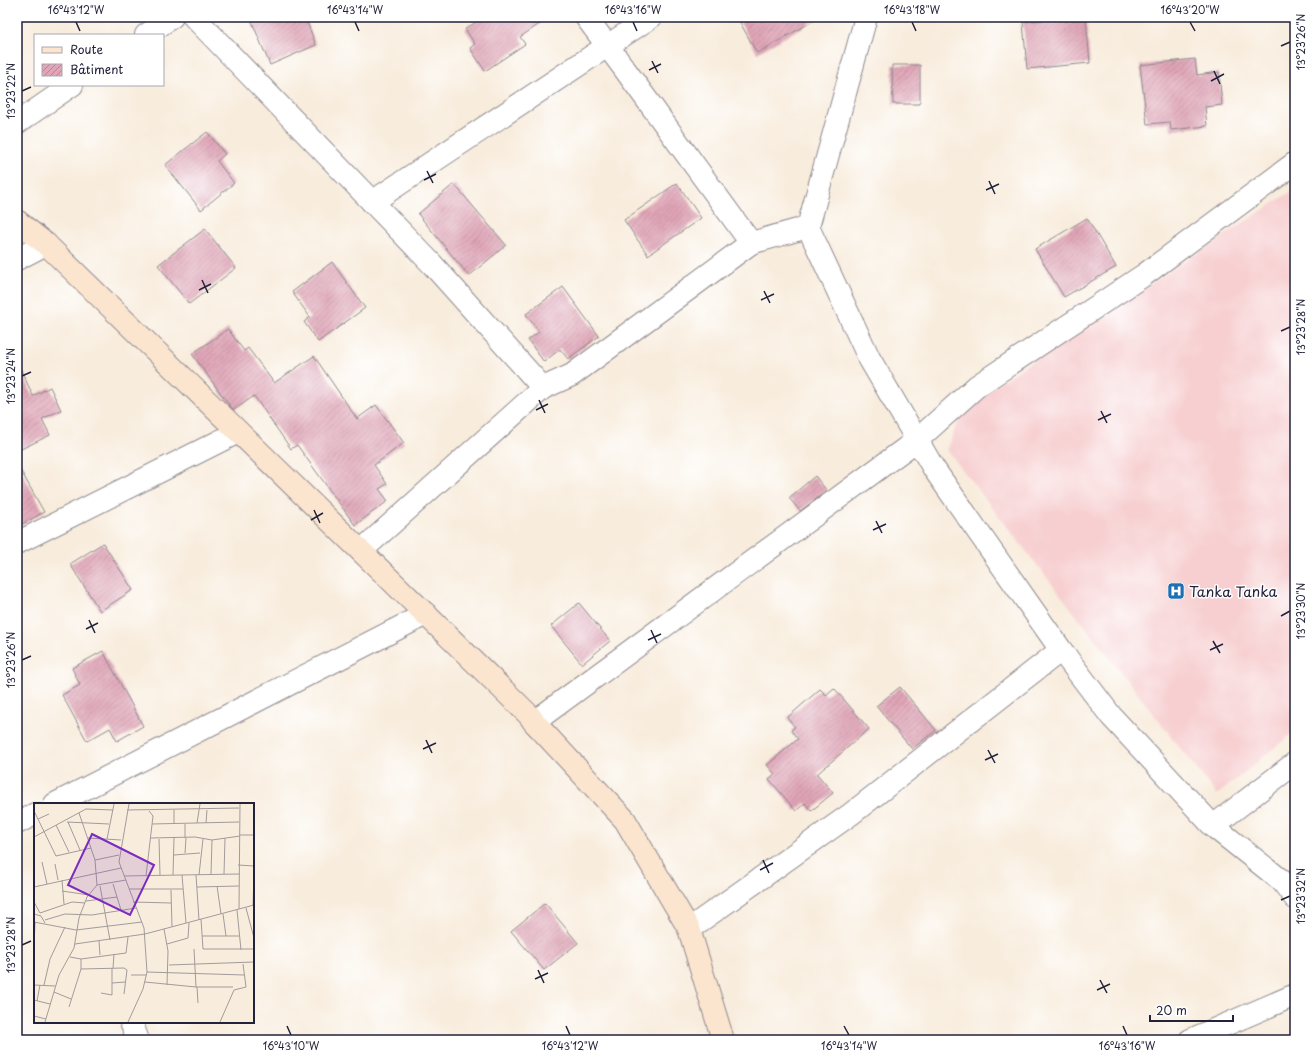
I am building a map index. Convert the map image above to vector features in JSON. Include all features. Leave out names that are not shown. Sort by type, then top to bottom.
[{"type":"street","points":[[147,34],[172,17]]},
{"type":"street","points":[[194,17],[432,264],[543,388]]},
{"type":"street","points":[[586,17],[750,243]]},
{"type":"street","points":[[372,202],[651,17]]},
{"type":"street","points":[[866,17],[808,228],[869,358],[934,469],[1061,650],[1111,716],[1213,826],[1282,881],[1295,898]]},
{"type":"street","points":[[17,123],[71,86]]},
{"type":"street","points":[[534,722],[917,440],[977,386],[1144,275],[1295,163]]},
{"type":"street","points":[[17,221],[46,244],[530,715],[534,722],[625,820],[689,929],[723,1040]]},
{"type":"street","points":[[360,551],[543,388],[572,375],[750,243],[808,228]]},
{"type":"street","points":[[17,259],[46,244]]},
{"type":"street","points":[[17,543],[238,432]]},
{"type":"street","points":[[57,803],[426,614]]},
{"type":"street","points":[[689,929],[851,814],[1061,650]]},
{"type":"street","points":[[1213,826],[1295,763]]},
{"type":"street","points":[[17,823],[34,814]]},
{"type":"street","points":[[1190,1040],[1295,996]]},
{"type":"street","points":[[131,1023],[138,1040]]},
{"type":"shaded area","name":"Tanka Tanka","points":[[1295,189],[1295,731],[1217,795],[947,450],[964,406]]},
{"type":"building","points":[[250,17],[305,17],[316,45],[270,65]]},
{"type":"building","points":[[484,17],[550,17],[520,37],[525,44],[485,71],[470,48],[475,44],[465,29]]},
{"type":"building","points":[[737,17],[820,17],[757,53]]},
{"type":"building","points":[[1064,18],[1064,21],[1086,19],[1090,63],[1027,69],[1023,22]]},
{"type":"building","points":[[1195,59],[1197,75],[1219,72],[1222,105],[1205,107],[1207,126],[1171,130],[1170,122],[1147,124],[1140,65]]},
{"type":"building","points":[[892,65],[920,65],[920,104],[893,104]]},
{"type":"building","points":[[207,132],[225,154],[217,161],[234,183],[201,210],[165,165]]},
{"type":"building","points":[[677,183],[701,218],[648,255],[624,220]]},
{"type":"building","points":[[454,184],[506,245],[469,276],[418,214]]},
{"type":"building","points":[[1087,218],[1116,267],[1064,297],[1035,249]]},
{"type":"building","points":[[205,229],[236,268],[189,304],[158,265]]},
{"type":"building","points":[[332,262],[365,308],[318,342],[304,322],[310,317],[292,292]]},
{"type":"building","points":[[563,287],[599,336],[568,359],[560,349],[544,362],[528,340],[539,332],[526,314]]},
{"type":"building","points":[[228,329],[244,351],[248,348],[274,383],[314,356],[357,419],[376,405],[404,443],[374,465],[387,484],[379,489],[388,501],[355,525],[297,445],[291,449],[254,396],[234,410],[230,406],[192,354]]},
{"type":"building","points":[[17,361],[33,396],[50,387],[61,410],[42,419],[50,435],[17,451]]},
{"type":"building","points":[[17,464],[44,512],[17,527]]},
{"type":"building","points":[[815,476],[827,491],[800,511],[789,498]]},
{"type":"building","points":[[103,543],[133,590],[100,611],[70,564]]},
{"type":"building","points":[[579,603],[610,641],[582,664],[551,626]]},
{"type":"building","points":[[103,651],[143,726],[117,741],[110,728],[87,741],[62,695],[80,685],[72,668]]},
{"type":"building","points":[[900,687],[936,730],[912,749],[876,706]]},
{"type":"building","points":[[834,688],[869,729],[817,774],[833,793],[811,811],[805,803],[796,811],[769,779],[775,774],[767,765],[798,739],[791,730],[795,727],[787,718],[820,689],[826,695]]},
{"type":"building","points":[[545,903],[578,943],[544,970],[511,931]]},
{"type":"place","name":"Tanka Tanka","points":[[1176,591]]}]
